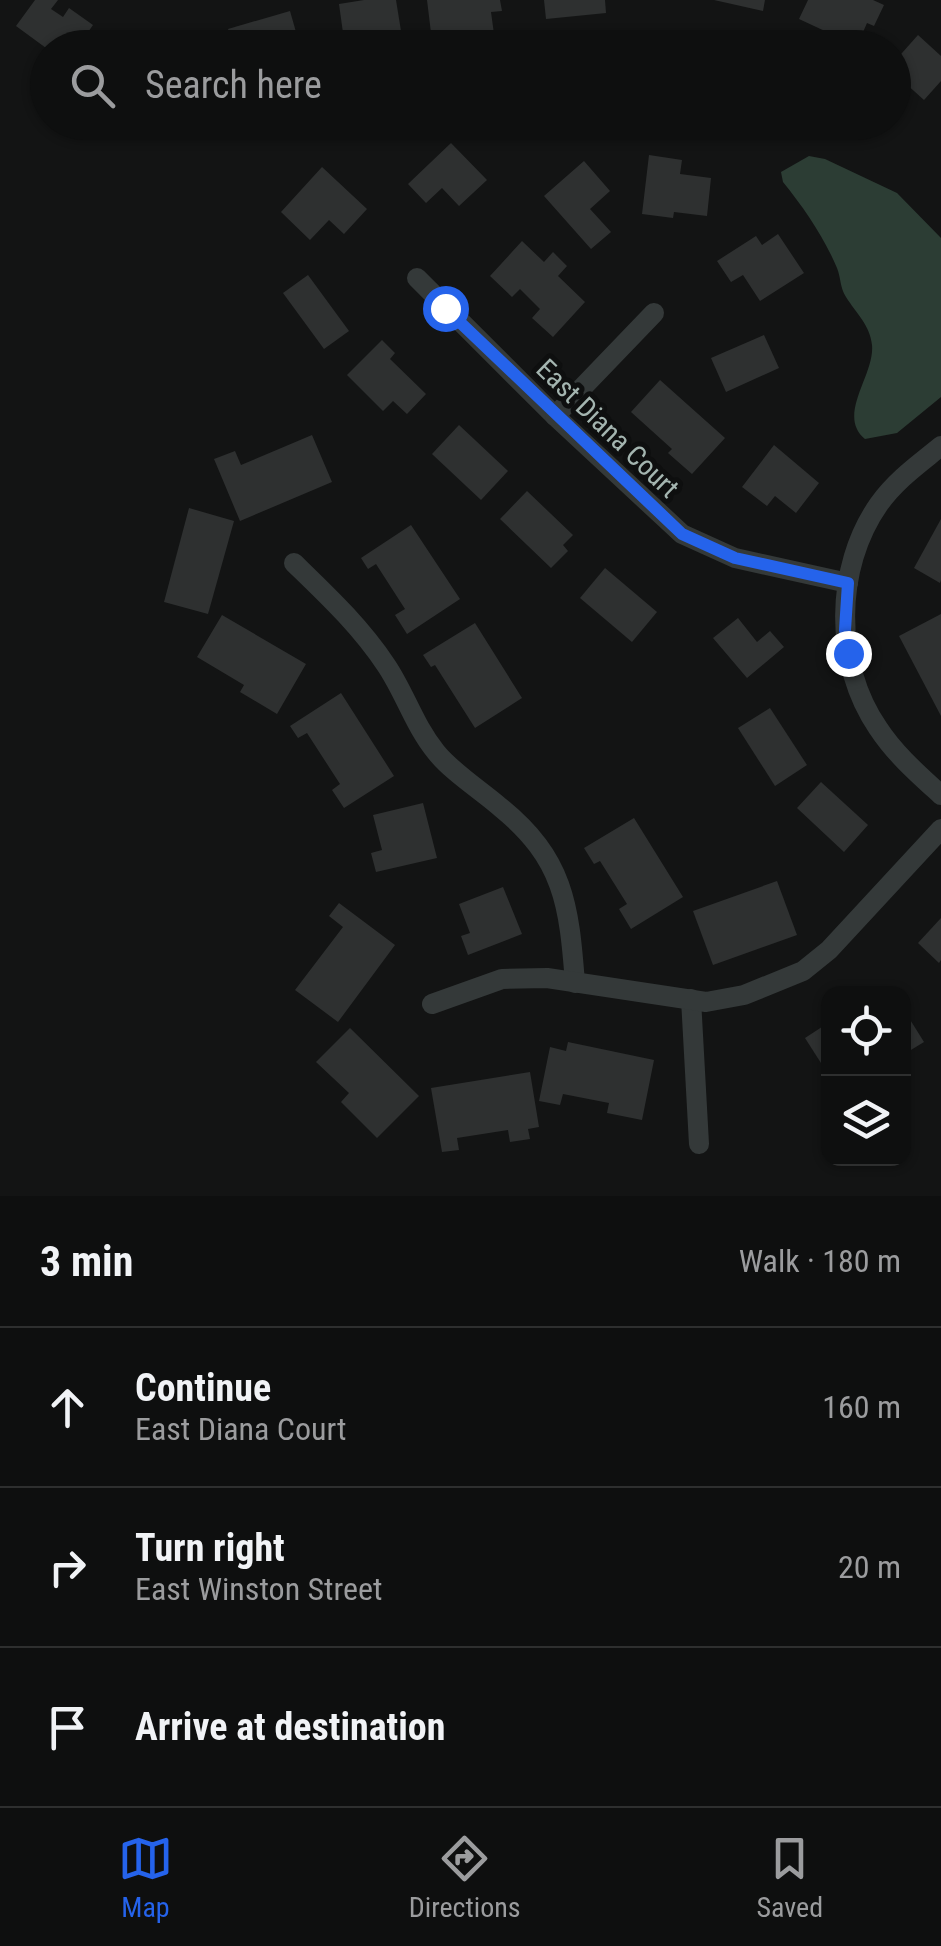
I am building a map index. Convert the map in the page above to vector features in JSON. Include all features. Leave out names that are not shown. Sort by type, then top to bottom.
[{"type":"street","name":"East Diana Court","points":[[417,278],[663,519],[699,544],[735,558],[848,583]]},
{"type":"street","points":[[555,416],[654,313]]},
{"type":"street","points":[[941,446],[898,481],[866,526],[848,583],[845,630],[864,704],[890,746],[941,795]]},
{"type":"street","points":[[294,563],[354,622],[390,669],[414,719],[437,754],[523,826],[543,849],[570,918],[575,982]]},
{"type":"street","points":[[432,1004],[502,979],[547,978],[706,1002],[744,996],[803,970],[829,950],[941,829]]},
{"type":"street","points":[[690,1000],[699,1144]]},
{"type":"shaded area","points":[[809,156],[825,159],[897,193],[941,238],[941,397],[897,433],[865,439],[857,429],[855,407],[871,357],[871,338],[844,294],[826,245],[783,182],[781,172]]},
{"type":"building","points":[[35,0],[58,0],[51,9],[63,17],[69,8],[93,25],[90,30],[30,30],[30,36],[16,26]]},
{"type":"building","points":[[396,0],[401,30],[343,30],[339,4]]},
{"type":"building","points":[[427,0],[500,0],[502,11],[491,12],[493,30],[431,30]]},
{"type":"building","points":[[544,0],[605,0],[606,13],[546,19]]},
{"type":"building","points":[[714,0],[765,0],[763,11]]},
{"type":"building","points":[[808,0],[873,0],[884,5],[874,26],[867,23],[864,30],[823,30],[799,19]]},
{"type":"building","points":[[290,11],[295,30],[228,30]]},
{"type":"building","points":[[918,35],[941,56],[941,81],[924,100],[911,88],[911,43]]},
{"type":"building","points":[[451,143],[487,180],[459,206],[442,188],[426,203],[408,184]]},
{"type":"building","points":[[649,155],[682,160],[680,174],[711,178],[707,216],[674,212],[673,218],[642,214]]},
{"type":"building","points":[[584,161],[610,191],[590,209],[611,232],[591,249],[544,196]]},
{"type":"building","points":[[322,167],[367,209],[344,234],[329,220],[310,240],[281,212]]},
{"type":"building","points":[[778,234],[804,273],[760,301],[743,275],[731,282],[717,261],[756,236],[762,245]]},
{"type":"building","points":[[522,241],[544,262],[553,252],[567,266],[558,276],[585,302],[553,337],[532,318],[540,309],[520,289],[512,297],[490,276]]},
{"type":"building","points":[[308,275],[349,331],[324,349],[283,293]]},
{"type":"building","points":[[764,335],[779,368],[726,392],[711,358]]},
{"type":"building","points":[[382,340],[395,353],[390,359],[426,394],[407,414],[393,401],[383,411],[347,375]]},
{"type":"building","points":[[660,380],[725,438],[692,474],[668,453],[672,449],[631,412]]},
{"type":"building","points":[[459,425],[508,471],[481,500],[432,454]]},
{"type":"building","points":[[312,435],[332,482],[240,521],[214,459],[235,451],[241,465]]},
{"type":"building","points":[[774,445],[819,483],[796,513],[775,496],[767,506],[742,487]]},
{"type":"building","points":[[527,491],[573,535],[563,545],[568,551],[551,568],[500,519]]},
{"type":"building","points":[[189,508],[234,521],[208,614],[164,602]]},
{"type":"building","points":[[941,519],[941,580],[940,583],[914,568]]},
{"type":"building","points":[[411,525],[460,599],[407,634],[395,615],[405,609],[376,564],[368,569],[361,558]]},
{"type":"building","points":[[605,568],[657,612],[632,642],[580,598]]},
{"type":"building","points":[[941,614],[941,716],[899,636]]},
{"type":"building","points":[[222,615],[306,664],[277,714],[240,692],[244,685],[197,657]]},
{"type":"building","points":[[738,618],[757,642],[770,631],[784,647],[747,678],[713,638]]},
{"type":"building","points":[[475,623],[522,698],[475,728],[435,665],[431,667],[423,655]]},
{"type":"building","points":[[341,693],[394,776],[344,808],[332,790],[340,784],[307,733],[298,738],[290,726]]},
{"type":"building","points":[[770,708],[807,765],[775,786],[738,728]]},
{"type":"building","points":[[821,782],[868,825],[844,852],[797,808]]},
{"type":"building","points":[[423,803],[437,858],[376,872],[371,853],[382,850],[373,815]]},
{"type":"building","points":[[634,818],[683,897],[631,929],[619,909],[627,904],[600,861],[594,864],[584,848]]},
{"type":"building","points":[[777,881],[797,935],[713,965],[693,911]]},
{"type":"building","points":[[503,887],[522,934],[468,955],[461,936],[470,933],[459,904]]},
{"type":"building","points":[[339,903],[395,945],[338,1022],[295,990],[343,927],[329,916]]},
{"type":"building","points":[[941,918],[941,960],[939,963],[918,943]]},
{"type":"building","points":[[911,1021],[924,1042],[911,1050]]},
{"type":"building","points":[[350,1028],[419,1096],[377,1138],[341,1102],[349,1093],[316,1062]]},
{"type":"building","points":[[821,1028],[821,1063],[805,1038]]},
{"type":"building","points":[[568,1042],[654,1060],[642,1120],[607,1113],[609,1103],[563,1094],[560,1105],[539,1101],[550,1047],[566,1051]]},
{"type":"building","points":[[530,1072],[539,1127],[528,1129],[530,1139],[510,1142],[508,1130],[457,1138],[459,1150],[442,1152],[431,1088]]},
{"type":"route","points":[[445,308],[682,534],[735,558],[848,583],[848,653]]}]
